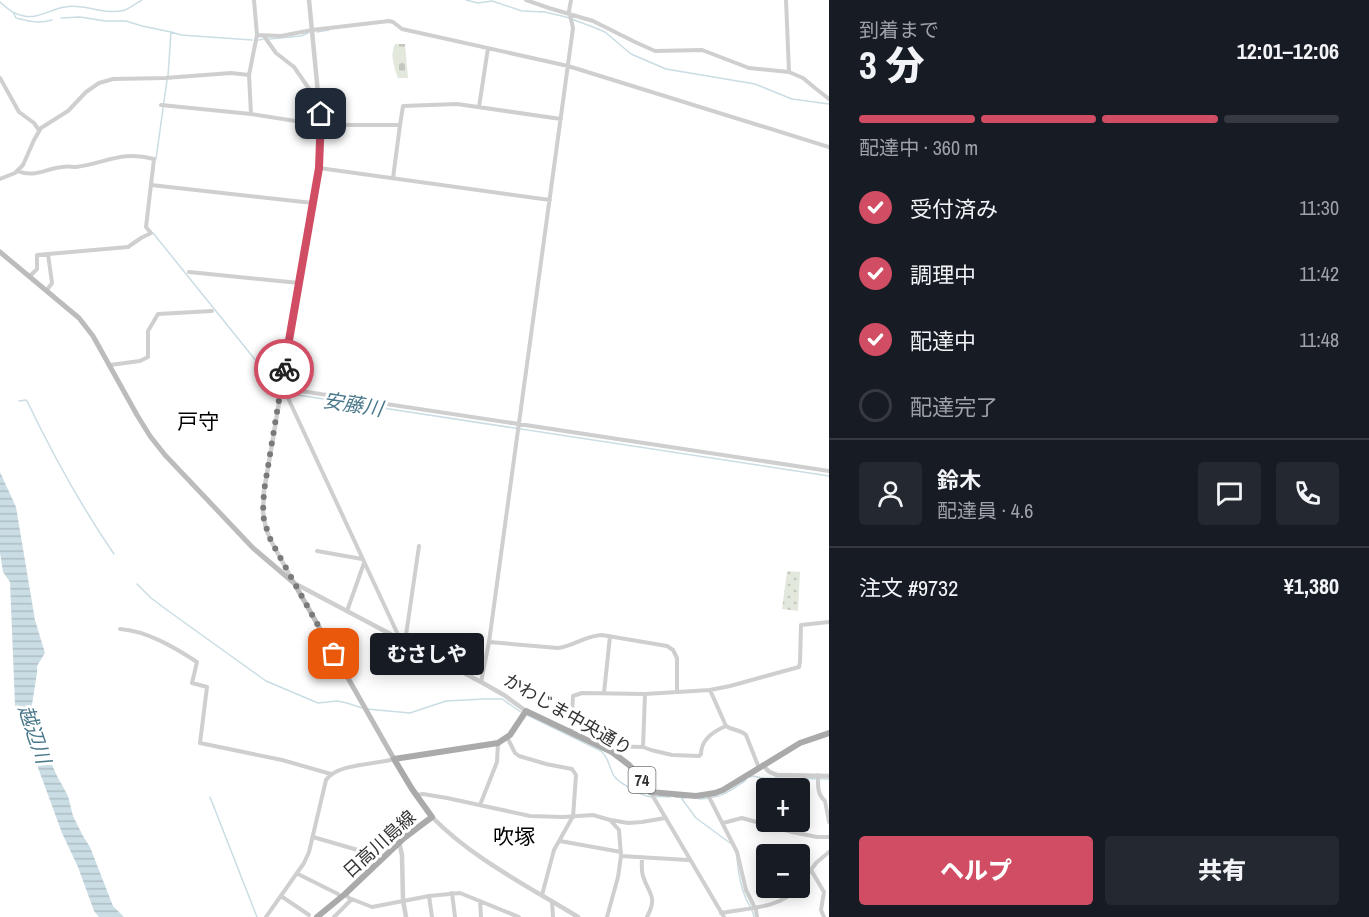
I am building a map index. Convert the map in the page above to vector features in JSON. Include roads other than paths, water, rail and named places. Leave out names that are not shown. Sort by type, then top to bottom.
[{"type":"main road","points":[[0,252],[79,318],[93,336],[150,436],[165,455],[253,548],[294,583],[394,759],[498,743],[507,737],[526,711]]},
{"type":"main road","name":"かわじま中央通り","points":[[526,711],[622,759],[639,776],[650,792]]},
{"type":"main road","name":"74","points":[[650,792],[708,795],[723,790],[800,744],[829,734]]},
{"type":"main road","name":"日高川島線","points":[[317,917],[345,894],[399,842],[432,817],[394,759]]},
{"type":"street","points":[[251,114],[249,75],[257,35],[254,0]]},
{"type":"street","points":[[294,583],[271,541],[263,512],[264,491],[280,388],[319,168],[320,103],[309,0]]},
{"type":"street","points":[[526,0],[593,21],[655,51],[702,51],[754,69],[789,72],[803,78],[829,99]]},
{"type":"street","points":[[481,682],[489,642],[568,66],[573,28],[569,10],[571,0]]},
{"type":"street","points":[[786,0],[789,72]]},
{"type":"street","points":[[257,35],[281,36],[389,21],[402,29],[568,66],[829,147]]},
{"type":"street","points":[[264,36],[276,52],[294,67],[320,103]]},
{"type":"street","points":[[479,107],[488,48]]},
{"type":"street","points":[[0,179],[17,171],[23,165],[39,130],[68,111],[86,92],[99,83],[113,79],[163,79],[231,73],[249,75]]},
{"type":"street","points":[[0,78],[19,112],[34,123],[39,130]]},
{"type":"street","points":[[393,178],[403,106],[457,104],[561,119]]},
{"type":"street","points":[[162,105],[251,114],[321,125],[400,126]]},
{"type":"street","points":[[17,171],[28,175],[124,156],[140,155],[154,159],[146,227],[151,233],[128,247],[37,255],[37,268],[30,276]]},
{"type":"street","points":[[319,168],[550,200]]},
{"type":"street","points":[[151,185],[313,203]]},
{"type":"street","points":[[47,290],[52,283],[48,254]]},
{"type":"street","points":[[189,272],[299,283]]},
{"type":"street","points":[[109,365],[140,361],[148,357],[148,331],[158,314],[212,311]]},
{"type":"street","points":[[280,388],[829,471]]},
{"type":"street","points":[[289,389],[288,398],[402,640],[406,635],[419,546]]},
{"type":"street","points":[[317,551],[363,561]]},
{"type":"street","points":[[347,611],[363,561]]},
{"type":"street","name":"かわじま中央通り","points":[[294,583],[481,682],[526,711]]},
{"type":"street","points":[[571,733],[573,696],[582,693],[645,694],[710,690],[799,667],[801,625],[829,622]]},
{"type":"street","points":[[120,628],[137,632],[176,648],[197,662],[192,683],[207,687],[200,743],[282,760],[331,774]]},
{"type":"street","points":[[489,642],[558,648],[567,647],[594,635],[667,646],[673,650],[677,658],[677,692]]},
{"type":"street","points":[[604,693],[610,636]]},
{"type":"street","points":[[710,690],[726,726],[732,730],[744,732],[761,767],[777,775],[829,776]]},
{"type":"street","points":[[643,747],[645,694]]},
{"type":"street","points":[[604,748],[607,746],[643,747],[672,755],[699,756],[701,748],[711,734],[726,726]]},
{"type":"street","points":[[507,737],[519,756],[572,769],[576,776],[573,817],[554,850],[542,896]]},
{"type":"street","points":[[480,805],[497,762],[498,743]]},
{"type":"street","points":[[266,917],[304,863],[313,837],[326,780],[338,770],[394,759]]},
{"type":"street","points":[[818,776],[819,792],[825,801],[829,822]]},
{"type":"street","points":[[650,792],[723,915],[781,902],[787,898]]},
{"type":"street","points":[[416,795],[423,794],[530,816],[593,815],[626,823],[665,818]]},
{"type":"street","points":[[708,795],[737,852],[746,890],[757,917]]},
{"type":"street","points":[[432,817],[478,855],[578,917]]},
{"type":"street","points":[[723,823],[742,818],[792,832],[829,837]]},
{"type":"street","points":[[607,917],[618,877],[621,854],[619,830],[610,820]]},
{"type":"street","points":[[619,830],[626,823]]},
{"type":"street","points":[[313,837],[375,855],[381,859]]},
{"type":"street","points":[[560,841],[621,854],[689,860]]},
{"type":"street","points":[[399,842],[402,849],[405,917]]},
{"type":"street","points":[[824,917],[821,910],[824,892],[811,870],[829,852]]},
{"type":"street","points":[[642,857],[642,872],[652,894],[651,909],[647,917]]},
{"type":"street","points":[[298,874],[338,894]]},
{"type":"street","points":[[345,894],[372,907],[460,892],[519,917]]},
{"type":"street","points":[[452,894],[455,917]]},
{"type":"street","points":[[281,896],[309,915]]},
{"type":"street","points":[[429,896],[432,917]]},
{"type":"street","points":[[334,917],[352,899]]},
{"type":"street","points":[[480,901],[481,917]]},
{"type":"street","points":[[552,901],[553,917]]},
{"type":"street","points":[[505,911],[506,917]]},
{"type":"water","name":"越辺川","points":[[0,472],[16,507],[35,620],[45,653],[37,666],[31,711],[39,729],[39,740],[68,796],[73,816],[90,847],[113,906],[124,917],[99,917],[94,911],[78,867],[62,833],[15,705],[10,582],[3,572],[0,553]]},
{"type":"waterway","points":[[0,2],[14,13],[29,17],[72,6],[110,12],[118,11],[127,9],[142,0]]},
{"type":"waterway","points":[[466,0],[478,3],[492,1],[522,11],[545,12],[566,17],[605,32],[631,54],[666,69],[755,84],[792,99],[829,104]]},
{"type":"waterway","points":[[13,12],[16,18],[25,20],[38,22],[52,20]]},
{"type":"waterway","points":[[61,18],[80,17],[105,21],[126,21],[181,35],[252,40]]},
{"type":"waterway","points":[[317,32],[329,30]]},
{"type":"waterway","name":"安藤川","points":[[168,76],[171,32]]},
{"type":"waterway","points":[[269,39],[301,36],[308,33]]},
{"type":"waterway","points":[[259,40],[263,39]]},
{"type":"waterway","name":"安藤川","points":[[156,159],[167,80]]},
{"type":"waterway","name":"安藤川","points":[[153,233],[279,388]]},
{"type":"waterway","name":"安藤川","points":[[291,394],[829,476]]},
{"type":"waterway","points":[[19,401],[26,400],[28,403],[68,480],[114,554]]},
{"type":"waterway","points":[[137,584],[151,598],[266,681],[318,703],[337,701],[362,708]]},
{"type":"waterway","points":[[367,709],[410,713],[446,701],[502,699],[521,712]]},
{"type":"waterway","points":[[525,714],[601,751],[614,776],[631,789],[651,797],[670,797]]},
{"type":"waterway","points":[[750,777],[829,779]]},
{"type":"waterway","points":[[699,799],[724,794],[746,780]]},
{"type":"waterway","points":[[210,797],[257,917]]},
{"type":"waterway","points":[[675,797],[685,798]]},
{"type":"waterway","points":[[682,799],[696,818],[730,843]]},
{"type":"waterway","points":[[737,859],[743,889],[754,917]]},
{"type":"place","name":"むさしや","points":[[334,654]]},
{"type":"district","name":"戸守","points":[[198,421]]},
{"type":"district","name":"吹塚","points":[[514,836]]}]
